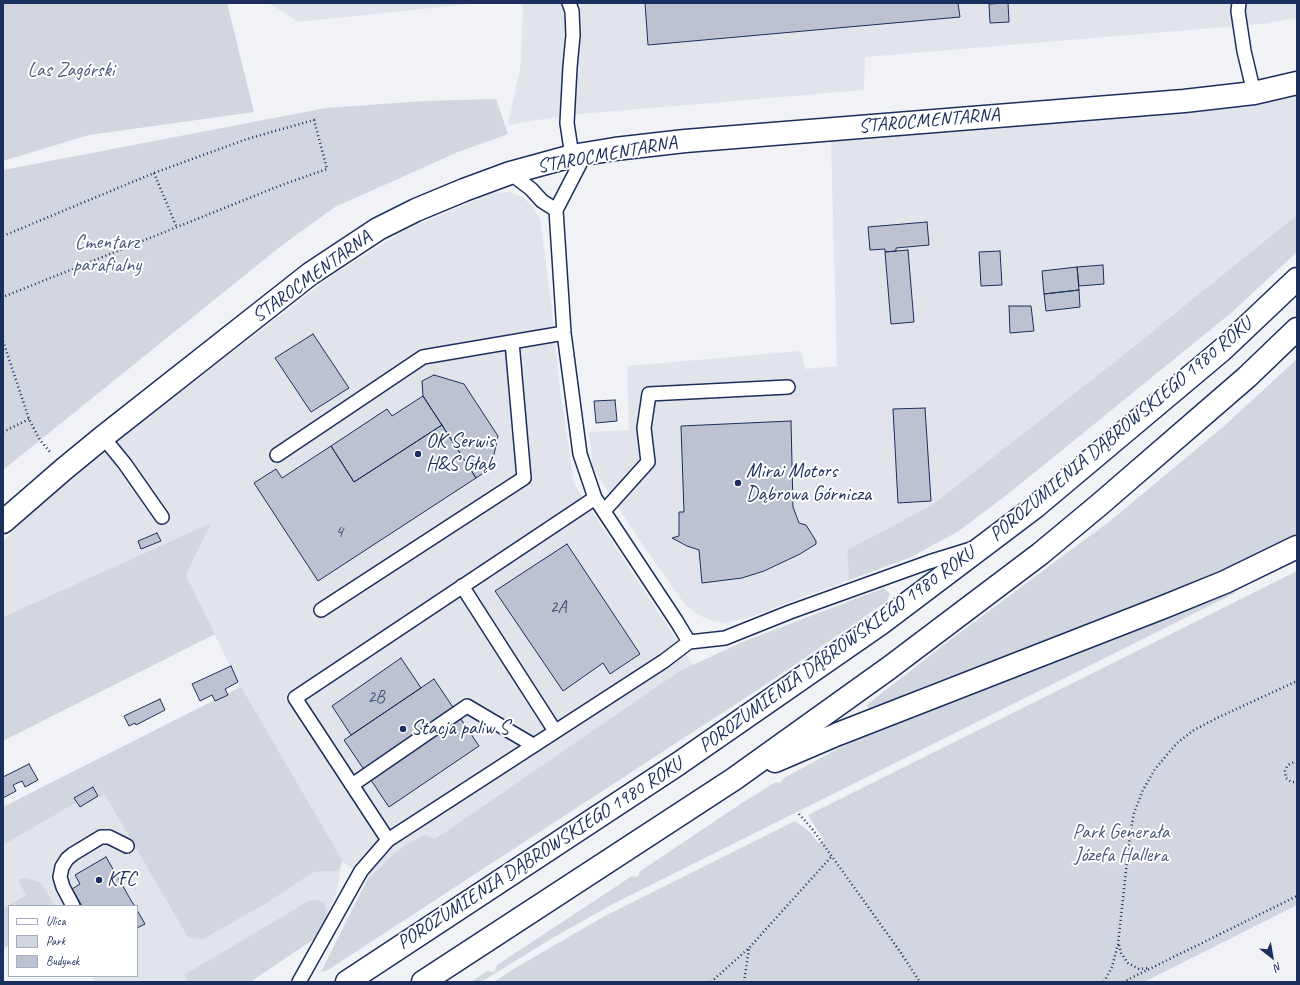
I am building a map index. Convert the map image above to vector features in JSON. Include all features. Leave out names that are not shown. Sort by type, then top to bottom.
[{"type":"main road","name":"STAROCMENTARNA","points":[[3,522],[103,437],[310,274],[347,248],[378,229],[416,210],[510,173],[579,155],[615,149],[685,141],[1184,101],[1254,93],[1297,83]]},
{"type":"main road","name":"POROZUMIENIA DĄBROWSKIEGO 1980 ROKU","points":[[347,982],[684,760],[880,624],[982,545],[1035,507],[1222,350],[1297,279]]},
{"type":"main road","name":"POROZUMIENIA DĄBROWSKIEGO 1980 ROKU","points":[[423,982],[734,779],[889,668],[1040,554],[1099,505],[1247,376],[1297,329]]},
{"type":"main road","points":[[734,779],[838,734],[1173,604],[1225,582],[1297,547]]},
{"type":"lane","points":[[570,3],[572,11],[573,35],[567,123],[579,155],[556,210],[564,333],[580,454],[595,498],[689,642]]},
{"type":"lane","points":[[1239,3],[1238,12],[1244,51],[1254,93]]},
{"type":"lane","points":[[510,173],[556,210]]},
{"type":"lane","points":[[276,455],[422,357],[564,333]]},
{"type":"lane","points":[[321,610],[524,478],[512,342]]},
{"type":"lane","points":[[604,511],[648,462],[644,428],[649,394],[788,387]]},
{"type":"lane","points":[[103,437],[125,464],[162,517]]},
{"type":"lane","points":[[388,840],[294,698],[595,498]]},
{"type":"lane","points":[[299,982],[361,870],[388,840],[664,661],[689,642],[725,638],[812,604],[929,562],[982,545]]},
{"type":"lane","points":[[462,586],[555,731]]},
{"type":"lane","points":[[352,785],[467,706],[533,745]]},
{"type":"lane","points":[[73,905],[63,887],[60,877],[62,867],[67,859],[101,837],[109,837],[127,846]]},
{"type":"path","points":[[3,236],[154,173],[247,139],[314,120],[327,169],[279,186],[3,297]]},
{"type":"path","points":[[154,173],[177,228]]},
{"type":"path","points":[[3,341],[29,419],[40,440],[64,469]]},
{"type":"path","points":[[3,432],[29,419]]},
{"type":"path","points":[[1104,982],[1112,967],[1118,944],[1132,823],[1138,800],[1155,769],[1177,743],[1194,730],[1297,681]]},
{"type":"path","points":[[1297,763],[1294,762],[1288,765],[1285,771],[1286,778],[1292,782],[1297,782]]},
{"type":"path","points":[[799,814],[813,830],[920,982]]},
{"type":"path","points":[[711,982],[749,948],[831,857]]},
{"type":"path","points":[[1122,982],[1297,896]]},
{"type":"path","points":[[1118,944],[1121,953],[1128,963],[1139,969],[1152,968]]},
{"type":"path","points":[[744,982],[749,948]]},
{"type":"shaded area","points":[[269,3],[479,3],[298,22]]},
{"type":"shaded area","points":[[523,3],[1297,3],[1297,18],[1262,24],[865,57],[864,90],[568,115],[508,125],[521,64]]},
{"type":"shaded area","points":[[1297,94],[1297,215],[1122,356],[932,505],[847,550],[849,580],[750,617],[728,623],[713,621],[698,615],[684,603],[640,541],[593,468],[589,432],[629,430],[627,366],[801,351],[805,369],[837,366],[831,140],[1230,107]]},
{"type":"shaded area","points":[[510,192],[523,197],[533,207],[540,219],[551,301],[559,382],[574,484],[693,665],[678,672],[435,839],[425,834],[399,849],[367,880],[342,861],[336,894],[317,937],[250,982],[95,982],[92,977],[138,977],[138,905],[8,905],[8,946],[3,949],[3,807],[240,687],[186,575],[211,523],[3,617],[3,542],[31,512],[103,452],[330,277],[405,230],[493,193]]},
{"type":"green space","name":"Las Zagórski","points":[[3,3],[227,3],[254,112],[89,135],[3,161]]},
{"type":"green space","name":"Cmentarz parafialny","points":[[496,99],[508,134],[458,152],[335,207],[281,246],[3,470],[3,170],[326,108],[424,101]]},
{"type":"green space","points":[[1297,215],[1297,252],[1231,313],[1013,490],[959,531],[909,558],[849,580],[847,550],[932,505],[1122,356]]},
{"type":"green space","points":[[1297,359],[1297,534],[1230,568],[1196,583],[933,683],[874,708],[868,709],[867,705],[869,703],[950,640],[1110,521],[1223,427]]},
{"type":"green space","points":[[211,523],[186,575],[215,634],[3,741],[3,617]]},
{"type":"green space","name":"Park Generała Józefa Hallera","points":[[1297,571],[1297,905],[1144,982],[494,982],[603,917],[795,821],[811,833],[818,843],[824,841],[808,815]]},
{"type":"green space","points":[[884,588],[890,594],[886,602],[768,683],[328,970],[321,972],[367,880],[399,849],[425,834],[435,839],[678,672],[740,643]]},
{"type":"green space","points":[[1234,591],[1235,593],[613,904],[556,936],[481,982],[471,982],[487,971],[495,971],[497,965],[632,876],[636,877],[639,875],[639,872],[742,803],[776,782],[780,783],[784,778],[841,747],[883,727],[936,705]]},
{"type":"green space","points":[[241,687],[342,860],[341,867],[337,871],[320,871],[312,873],[268,902],[203,939],[197,939],[189,937],[186,934],[105,795],[100,797],[94,786],[74,798],[77,802],[3,845],[3,807]]},
{"type":"green space","points":[[27,878],[41,883],[54,905],[10,905],[26,895],[18,880]]},
{"type":"green space","points":[[318,899],[324,903],[327,910],[327,917],[317,937],[250,982],[188,982],[184,975],[306,902]]},
{"type":"green space","points":[[8,906],[8,946],[3,949],[3,909]]},
{"type":"building","points":[[645,3],[958,3],[960,17],[648,45]]},
{"type":"building","points":[[1008,3],[1009,22],[990,23],[989,4]]},
{"type":"building","points":[[927,222],[929,245],[896,248],[896,251],[885,252],[885,249],[870,250],[868,227]]},
{"type":"building","points":[[908,250],[914,322],[891,324],[885,252]]},
{"type":"building","points":[[1000,251],[1002,285],[981,286],[979,252]]},
{"type":"building","points":[[1103,265],[1104,284],[1079,286],[1077,267]]},
{"type":"building","points":[[1077,267],[1079,290],[1044,294],[1042,271]]},
{"type":"building","points":[[1079,290],[1080,307],[1046,311],[1044,294]]},
{"type":"building","points":[[1009,306],[1031,306],[1034,331],[1010,333]]},
{"type":"building","points":[[313,334],[349,388],[311,412],[275,358]]},
{"type":"building","points":[[434,375],[464,384],[498,436],[491,468],[476,478],[423,396],[422,381]]},
{"type":"building","points":[[423,396],[442,425],[354,482],[331,446],[387,409],[392,416]]},
{"type":"building","points":[[615,400],[617,421],[596,423],[594,401]]},
{"type":"building","points":[[925,408],[931,501],[898,503],[893,409]]},
{"type":"building","name":"Mirai Motors Dąbrowa Górnicza","points":[[791,421],[793,507],[799,523],[806,525],[816,541],[816,544],[800,554],[764,571],[742,578],[702,583],[699,550],[687,546],[672,538],[679,536],[679,512],[684,512],[681,426]]},
{"type":"building","points":[[442,425],[476,478],[318,581],[254,483],[276,469],[282,478],[331,446],[354,482]]},
{"type":"building","points":[[157,533],[161,541],[141,549],[138,541]]},
{"type":"building","points":[[567,544],[640,654],[610,674],[603,663],[563,691],[495,591]]},
{"type":"building","points":[[401,658],[421,688],[351,735],[332,706]]},
{"type":"building","points":[[231,666],[238,682],[225,689],[228,695],[215,701],[212,695],[200,701],[192,684]]},
{"type":"building","points":[[434,679],[479,746],[389,807],[344,740]]},
{"type":"building","points":[[160,699],[165,710],[136,725],[135,723],[129,726],[124,716]]},
{"type":"building","points":[[29,764],[38,780],[25,787],[22,781],[13,785],[16,791],[3,798],[3,777]]},
{"type":"building","points":[[93,787],[98,796],[80,807],[74,798]]},
{"type":"building","name":"KFC","points":[[106,857],[134,905],[81,905],[72,889],[80,884],[75,875]]},
{"type":"building","name":"KFC","points":[[138,912],[145,924],[138,928]]},
{"type":"place","name":"OK Serwis H&S Głąb","points":[[418,454]]},
{"type":"place","name":"Mirai Motors Dąbrowa Górnicza","points":[[738,483]]},
{"type":"place","name":"Stacja paliw S","points":[[403,729]]},
{"type":"place","name":"KFC","points":[[99,880]]}]
